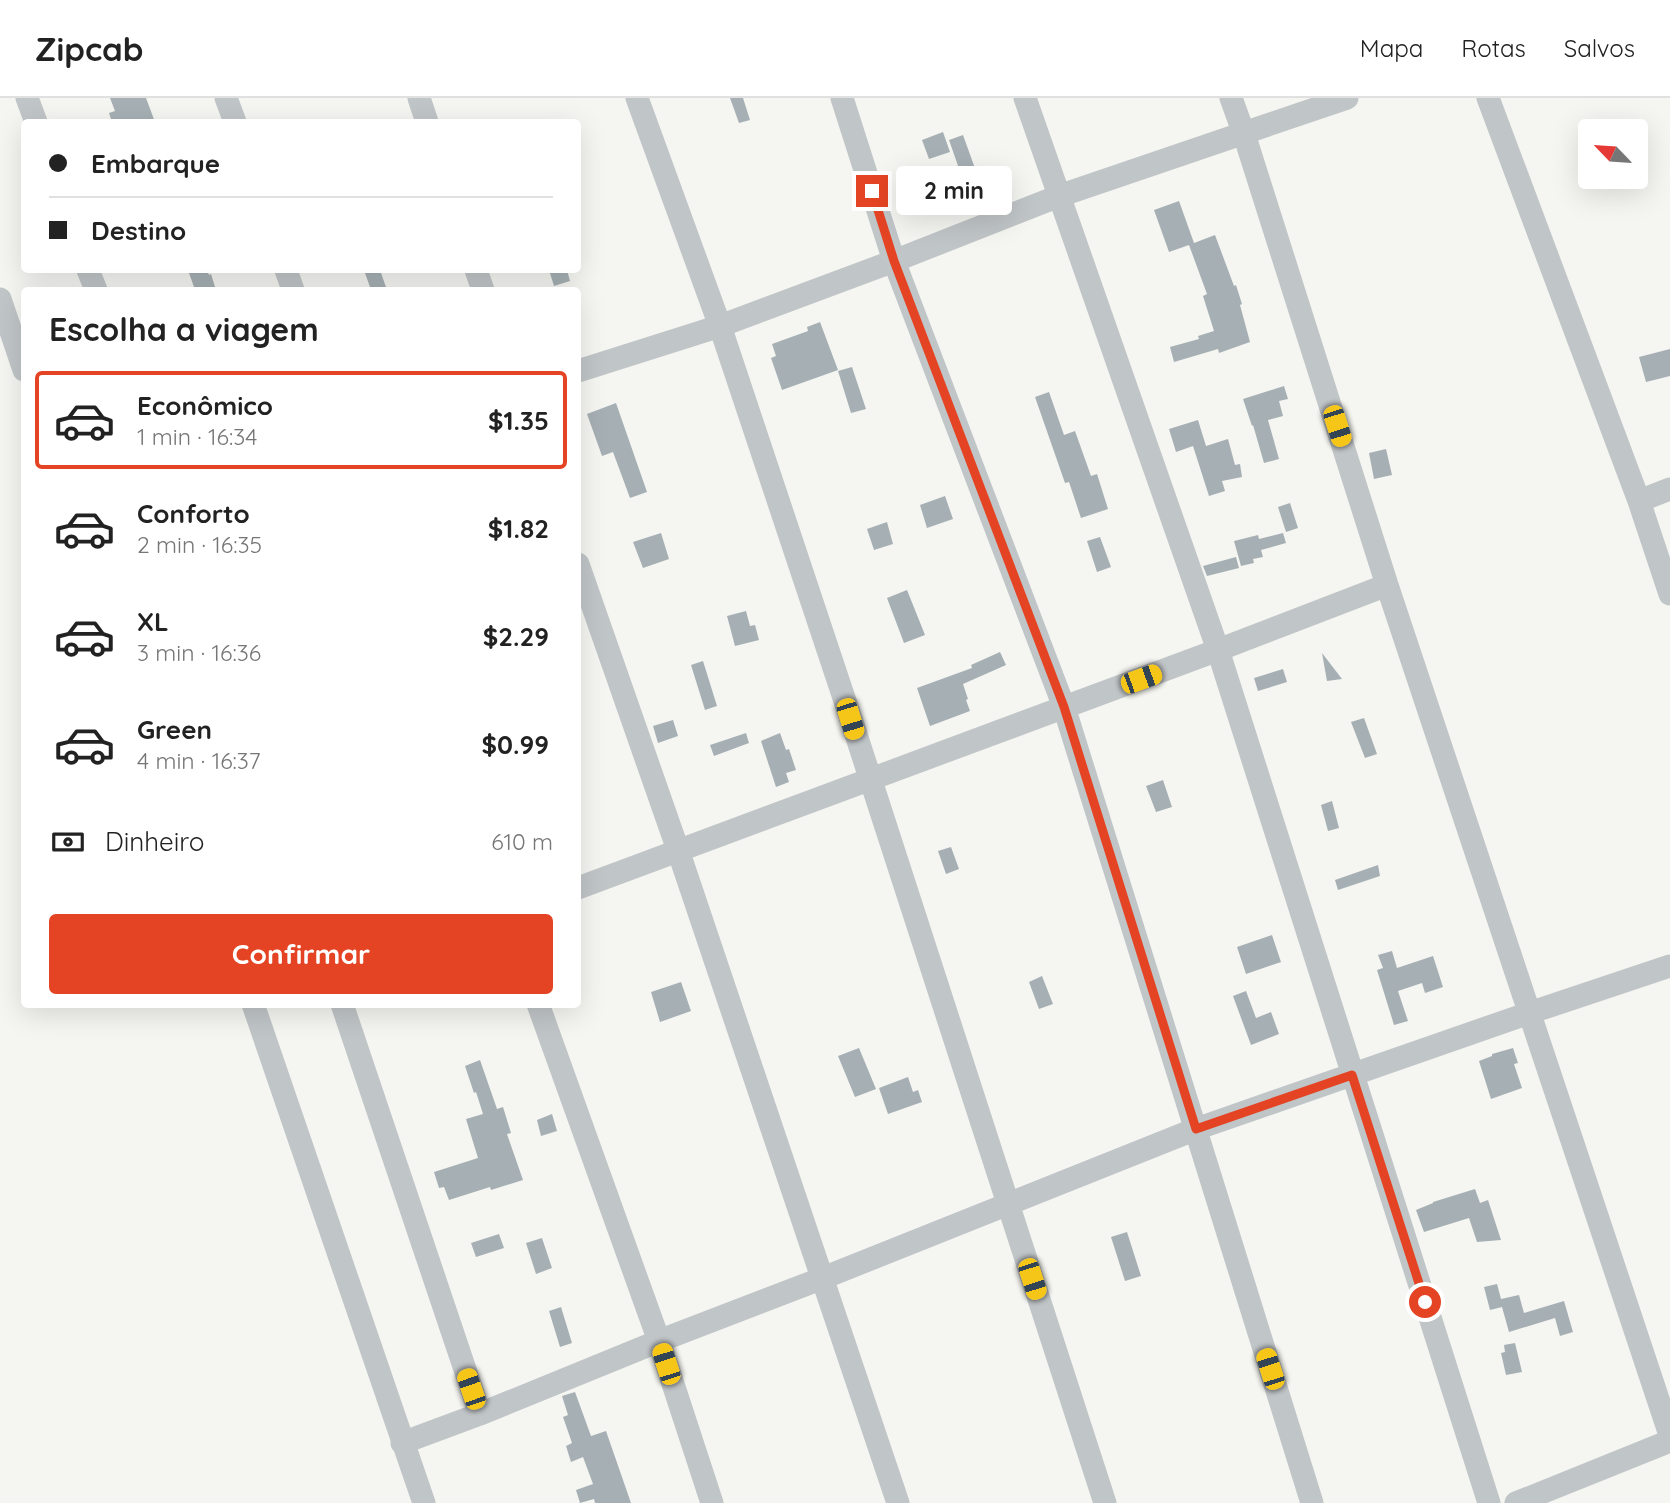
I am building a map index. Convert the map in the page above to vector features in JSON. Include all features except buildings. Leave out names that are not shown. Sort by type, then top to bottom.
[{"type":"street","points":[[27,98],[35,119]]},
{"type":"street","points":[[226,98],[233,119]]},
{"type":"street","points":[[419,98],[426,119]]},
{"type":"street","points":[[638,98],[720,326],[842,692],[1105,1503]]},
{"type":"street","points":[[842,98],[894,261],[1064,707],[1312,1503]]},
{"type":"street","points":[[1025,98],[1218,650],[1489,1503]]},
{"type":"street","points":[[1231,98],[1387,585],[1670,1435]]},
{"type":"street","points":[[581,370],[720,326],[1059,196],[1347,98]]},
{"type":"street","points":[[1488,98],[1639,500],[1670,594]]},
{"type":"street","points":[[0,299],[21,361]]},
{"type":"street","points":[[1639,500],[1670,488]]},
{"type":"street","points":[[581,573],[678,850],[898,1503]]},
{"type":"street","points":[[581,887],[1387,585]]},
{"type":"street","points":[[402,1443],[480,1415],[659,1340],[822,1279],[1196,1129],[1670,966]]},
{"type":"street","points":[[254,1008],[424,1503]]},
{"type":"street","points":[[343,1008],[480,1415]]},
{"type":"street","points":[[539,1008],[659,1340],[712,1503]]},
{"type":"street","points":[[1516,1503],[1670,1441]]},
{"type":"route","points":[[872,191],[894,261],[1064,707],[1196,1129],[1352,1075],[1425,1302]]}]
